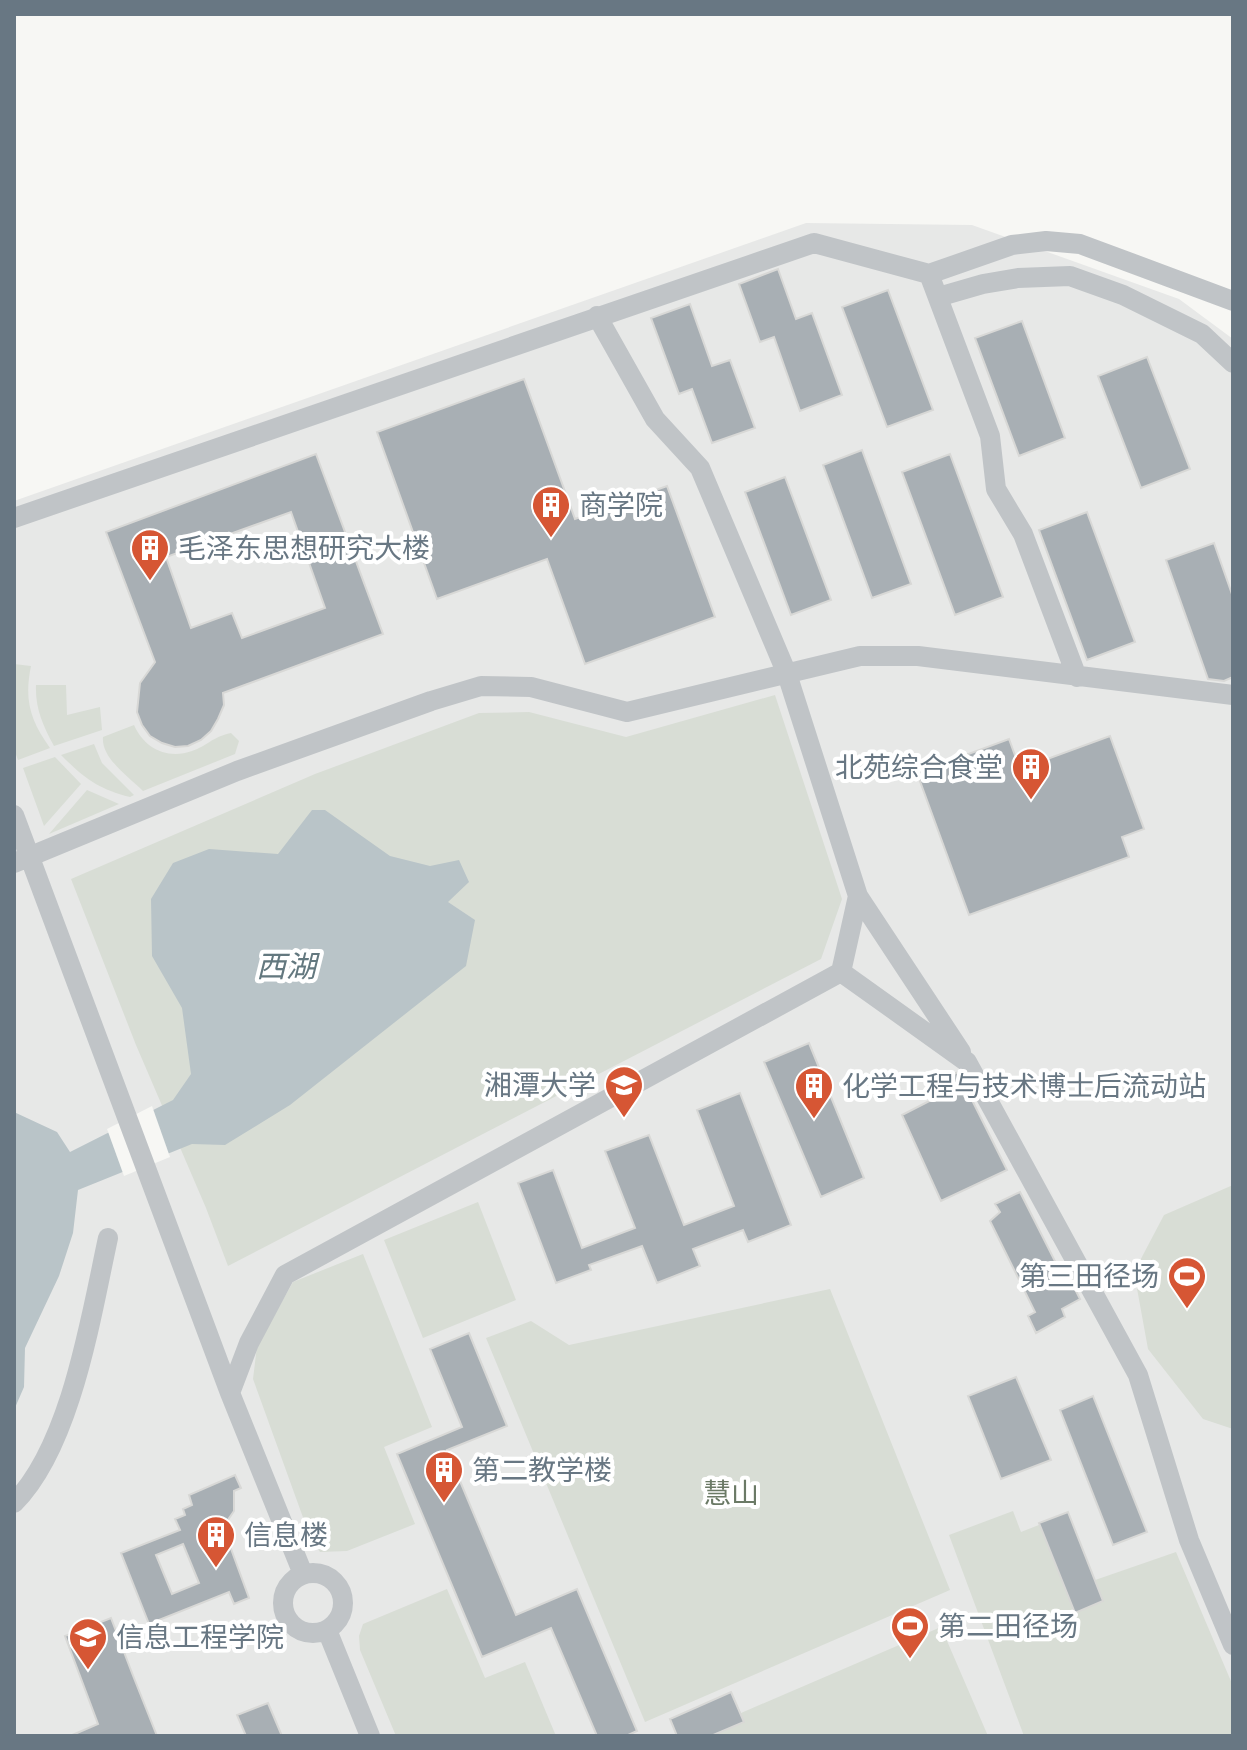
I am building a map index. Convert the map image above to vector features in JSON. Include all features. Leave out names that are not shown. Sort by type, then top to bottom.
[{"type":"street","points":[[14,518],[814,243],[929,274],[1012,245],[1046,241],[1080,244],[1233,301]]},
{"type":"street","points":[[929,274],[990,436],[996,489],[1023,534],[1077,677]]},
{"type":"street","points":[[938,297],[1018,278],[1070,276],[1123,295],[1202,334],[1233,363]]},
{"type":"street","points":[[597,316],[655,419],[700,468],[787,674],[858,896],[967,1062],[1138,1375],[1189,1540],[1233,1645]]},
{"type":"street","points":[[22,860],[237,771],[481,686],[531,687],[627,712],[860,656],[918,656],[1233,695]]},
{"type":"street","points":[[14,815],[22,860],[109,1067],[230,1393],[303,1574]]},
{"type":"street","points":[[230,1393],[249,1343],[285,1275],[841,972],[858,896]]},
{"type":"street","points":[[841,972],[967,1062]]},
{"type":"street","points":[[14,1503],[26,1491],[45,1459],[71,1399],[108,1238]]},
{"type":"street","points":[[303,1574],[328,1577],[341,1591],[343,1608],[340,1617],[327,1630],[307,1634],[289,1623],[284,1614],[283,1595],[294,1579],[303,1574]]},
{"type":"street","points":[[327,1630],[370,1736]]},
{"type":"shaded area","name":"湘潭大学","points":[[806,223],[972,225],[1179,299],[1233,339],[1233,1736],[14,1736],[14,501]]},
{"type":"green space","points":[[14,664],[31,666],[28,689],[30,709],[50,748],[18,760],[14,749]]},
{"type":"green space","points":[[36,685],[66,685],[67,715],[100,707],[102,730],[54,746],[40,717]]},
{"type":"green space","points":[[775,695],[842,899],[821,959],[228,1266],[71,879],[315,774],[479,713],[529,712],[626,737]]},
{"type":"green space","points":[[134,725],[150,746],[165,753],[192,751],[231,733],[239,741],[235,754],[143,791],[117,767],[104,745],[103,737]]},
{"type":"green space","points":[[94,744],[102,763],[134,795],[130,797],[100,786],[61,755]]},
{"type":"green space","points":[[55,757],[81,784],[44,826],[23,768]]},
{"type":"green space","points":[[87,790],[119,804],[49,834]]},
{"type":"green space","name":"第三田径场","points":[[1233,1185],[1233,1429],[1203,1419],[1148,1349],[1134,1272],[1164,1215]]},
{"type":"green space","points":[[478,1202],[516,1300],[423,1338],[384,1240]]},
{"type":"green space","points":[[363,1254],[432,1427],[384,1447],[415,1524],[347,1551],[320,1552],[309,1534],[253,1379],[257,1346],[293,1282]]},
{"type":"green space","name":"慧山","points":[[830,1289],[950,1590],[645,1722],[486,1338],[531,1321],[569,1345]]},
{"type":"green space","points":[[1013,1511],[1021,1532],[1049,1521],[1075,1587],[1176,1552],[1233,1686],[1233,1736],[1024,1736],[949,1535]]},
{"type":"green space","points":[[447,1589],[485,1678],[525,1662],[556,1736],[396,1736],[360,1650],[359,1636],[363,1624]]},
{"type":"green space","name":"第二田径场","points":[[941,1627],[988,1736],[677,1736],[670,1719],[731,1692],[741,1713]]},
{"type":"water","name":"西湖","points":[[312,810],[325,810],[390,856],[430,866],[459,860],[469,882],[448,902],[475,920],[466,966],[290,1105],[225,1145],[192,1144],[78,1190],[73,1233],[59,1276],[25,1348],[24,1387],[14,1410],[14,1112],[57,1132],[70,1152],[173,1100],[191,1074],[182,1008],[152,956],[151,899],[173,863],[209,849],[278,854]]},
{"type":"pier","points":[[152,1106],[170,1157],[124,1176],[107,1129]]},
{"type":"building","points":[[778,269],[796,319],[812,313],[842,395],[800,411],[774,337],[760,342],[739,284]]},
{"type":"building","points":[[888,290],[933,410],[887,427],[842,307]]},
{"type":"building","points":[[690,304],[712,366],[730,360],[755,428],[712,443],[692,389],[679,394],[651,318]]},
{"type":"building","points":[[1022,321],[1065,438],[1019,456],[975,338]]},
{"type":"building","points":[[1147,357],[1190,469],[1141,488],[1098,376]]},
{"type":"building","name":"商学院","points":[[524,379],[575,519],[667,486],[715,617],[585,664],[547,559],[437,599],[377,432]]},
{"type":"building","points":[[862,450],[911,584],[872,598],[823,465]]},
{"type":"building","name":"毛泽东思想研究大楼","points":[[316,454],[383,634],[223,693],[224,705],[218,719],[201,740],[188,746],[175,747],[162,743],[150,736],[137,712],[140,683],[155,662],[106,532]],"holes":[[[291,512],[325,608],[242,638],[232,613],[191,628],[166,557]]]},
{"type":"building","points":[[950,454],[1003,597],[955,615],[902,472]]},
{"type":"building","points":[[785,477],[831,600],[791,615],[745,492]]},
{"type":"building","points":[[1087,512],[1135,642],[1087,660],[1039,530]]},
{"type":"building","points":[[1214,543],[1233,597],[1233,677],[1224,681],[1208,679],[1166,560]]},
{"type":"building","name":"北苑综合食堂","points":[[1110,736],[1144,829],[1122,837],[1129,857],[969,915],[917,773],[1009,739],[1020,769]]},
{"type":"building","name":"化学工程与技术博士后流动站","points":[[809,1043],[864,1178],[821,1197],[764,1062]]},
{"type":"building","points":[[958,1072],[1007,1170],[941,1201],[902,1115],[943,1094],[936,1082]]},
{"type":"building","points":[[740,1093],[791,1225],[748,1242],[743,1230],[693,1249],[700,1266],[657,1283],[642,1246],[589,1265],[591,1270],[556,1283],[518,1183],[553,1170],[582,1248],[635,1228],[605,1151],[649,1135],[684,1225],[734,1206],[697,1110]]},
{"type":"building","points":[[1020,1192],[1066,1283],[1071,1281],[1080,1299],[1062,1309],[1065,1317],[1036,1333],[1028,1316],[1035,1312],[990,1221],[1000,1212],[995,1204]]},
{"type":"building","points":[[469,1333],[507,1426],[447,1450],[516,1615],[577,1589],[637,1731],[626,1736],[597,1736],[551,1628],[482,1657],[397,1454],[462,1427],[430,1349]]},
{"type":"building","points":[[1016,1377],[1051,1460],[1001,1479],[968,1396]]},
{"type":"building","points":[[1093,1396],[1147,1532],[1113,1545],[1060,1410]]},
{"type":"building","name":"信息楼","points":[[235,1475],[241,1488],[234,1491],[234,1511],[223,1527],[249,1598],[234,1604],[229,1592],[149,1624],[121,1553],[180,1530],[175,1519],[185,1515],[183,1509],[192,1505],[189,1495]],"holes":[[[183,1544],[199,1583],[172,1594],[156,1555]]]},
{"type":"building","points":[[1068,1512],[1103,1601],[1075,1613],[1039,1523]]},
{"type":"building","points":[[111,1618],[157,1736],[70,1736],[98,1724],[65,1636]]},
{"type":"building","points":[[731,1692],[744,1722],[711,1736],[677,1736],[670,1719]]},
{"type":"building","points":[[268,1703],[282,1736],[246,1736],[237,1715]]},
{"type":"place","name":"商学院","points":[[551,539]]},
{"type":"place","name":"毛泽东思想研究大楼","points":[[150,582]]},
{"type":"place","name":"北苑综合食堂","points":[[1031,801]]},
{"type":"place","name":"湘潭大学","points":[[624,1119]]},
{"type":"place","name":"化学工程与技术博士后流动站","points":[[814,1120]]},
{"type":"place","name":"第三田径场","points":[[1187,1310]]},
{"type":"place","name":"第二教学楼","points":[[444,1504]]},
{"type":"place","name":"信息楼","points":[[216,1569]]},
{"type":"place","name":"第二田径场","points":[[910,1660]]},
{"type":"place","name":"信息工程学院","points":[[88,1671]]}]
